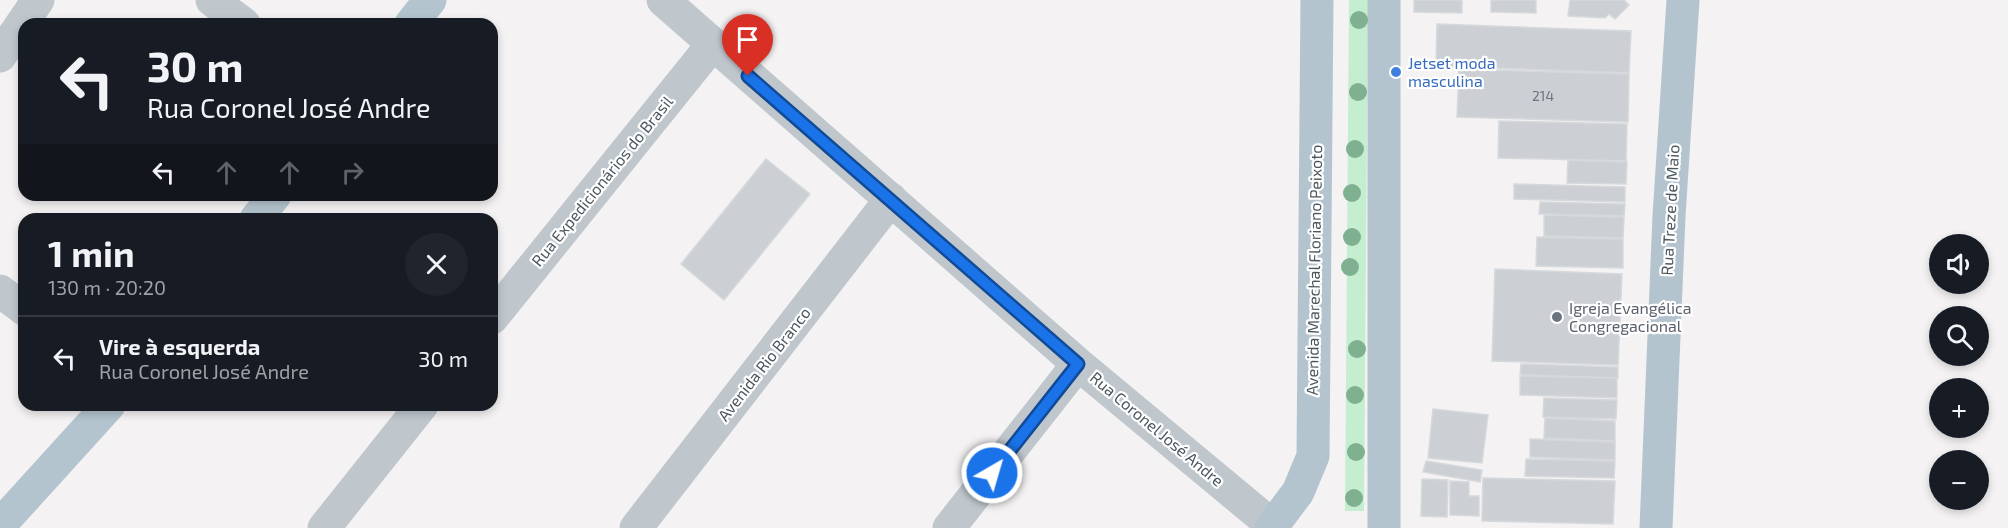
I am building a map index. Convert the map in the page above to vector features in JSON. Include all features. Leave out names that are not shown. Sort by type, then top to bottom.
[{"type":"main road","points":[[416,18],[430,0]]},
{"type":"main road","name":"Avenida Marechal Floriano Peixoto","points":[[1272,527],[1298,492],[1312,456],[1317,0]]},
{"type":"main road","points":[[1384,0],[1384,528]]},
{"type":"main road","name":"Rua Treze de Maio","points":[[1656,528],[1669,216],[1683,0]]},
{"type":"main road","points":[[261,213],[270,201]]},
{"type":"main road","points":[[0,525],[104,411]]},
{"type":"street","points":[[26,18],[38,0]]},
{"type":"street","points":[[212,0],[236,18]]},
{"type":"street","name":"Rua Coronel José Andre","points":[[663,0],[1078,364],[1272,527]]},
{"type":"street","points":[[0,56],[18,29]]},
{"type":"street","name":"Rua Expedicionários do Brasil","points":[[498,311],[712,45]]},
{"type":"street","name":"Avenida Rio Branco","points":[[636,528],[891,199]]},
{"type":"street","points":[[0,291],[18,304]]},
{"type":"street","points":[[949,528],[1078,364]]},
{"type":"street","points":[[324,528],[417,411]]},
{"type":"green space","points":[[1349,0],[1368,0],[1364,511],[1345,511]]},
{"type":"building","points":[[1414,0],[1462,0],[1462,13],[1414,12]]},
{"type":"building","points":[[1491,0],[1536,0],[1536,13],[1491,12]]},
{"type":"building","points":[[1570,0],[1624,0],[1629,5],[1615,19],[1609,14],[1605,18],[1568,16]]},
{"type":"building","points":[[1437,24],[1631,31],[1629,73],[1436,66]]},
{"type":"building","points":[[1459,69],[1629,74],[1628,122],[1457,117]]},
{"type":"building","points":[[1499,121],[1627,124],[1626,161],[1498,158]]},
{"type":"building","points":[[766,159],[810,194],[724,300],[681,264]]},
{"type":"building","points":[[1568,160],[1627,162],[1626,184],[1567,183]]},
{"type":"building","points":[[1514,184],[1625,187],[1625,202],[1514,199]]},
{"type":"building","points":[[1540,202],[1625,204],[1624,216],[1539,214]]},
{"type":"building","points":[[1544,215],[1624,217],[1623,238],[1544,236]]},
{"type":"building","points":[[1537,237],[1623,239],[1623,268],[1536,266]]},
{"type":"building","name":"Igreja Evangélica Congregacional","points":[[1495,269],[1622,274],[1618,365],[1492,361]]},
{"type":"building","points":[[1521,364],[1618,367],[1618,378],[1520,375]]},
{"type":"building","points":[[1520,376],[1617,378],[1617,398],[1520,395]]},
{"type":"building","points":[[1544,398],[1617,400],[1616,419],[1543,417]]},
{"type":"building","points":[[1433,409],[1488,415],[1482,463],[1428,458]]},
{"type":"building","points":[[1545,418],[1615,421],[1615,441],[1544,438]]},
{"type":"building","points":[[1530,439],[1615,442],[1615,460],[1530,457]]},
{"type":"building","points":[[1526,459],[1615,461],[1614,478],[1525,476]]},
{"type":"building","points":[[1426,461],[1482,470],[1480,482],[1423,472]]},
{"type":"building","points":[[1483,478],[1615,481],[1613,524],[1482,521]]},
{"type":"building","points":[[1422,479],[1448,480],[1447,517],[1421,516]]},
{"type":"building","points":[[1450,481],[1469,482],[1469,496],[1479,496],[1479,516],[1450,515]]},
{"type":"place","name":"Jetset moda masculina","points":[[1396,72]]},
{"type":"place","name":"Igreja Evangélica Congregacional","points":[[1557,317]]},
{"type":"route","points":[[748,76],[1078,364],[992,473]]}]
